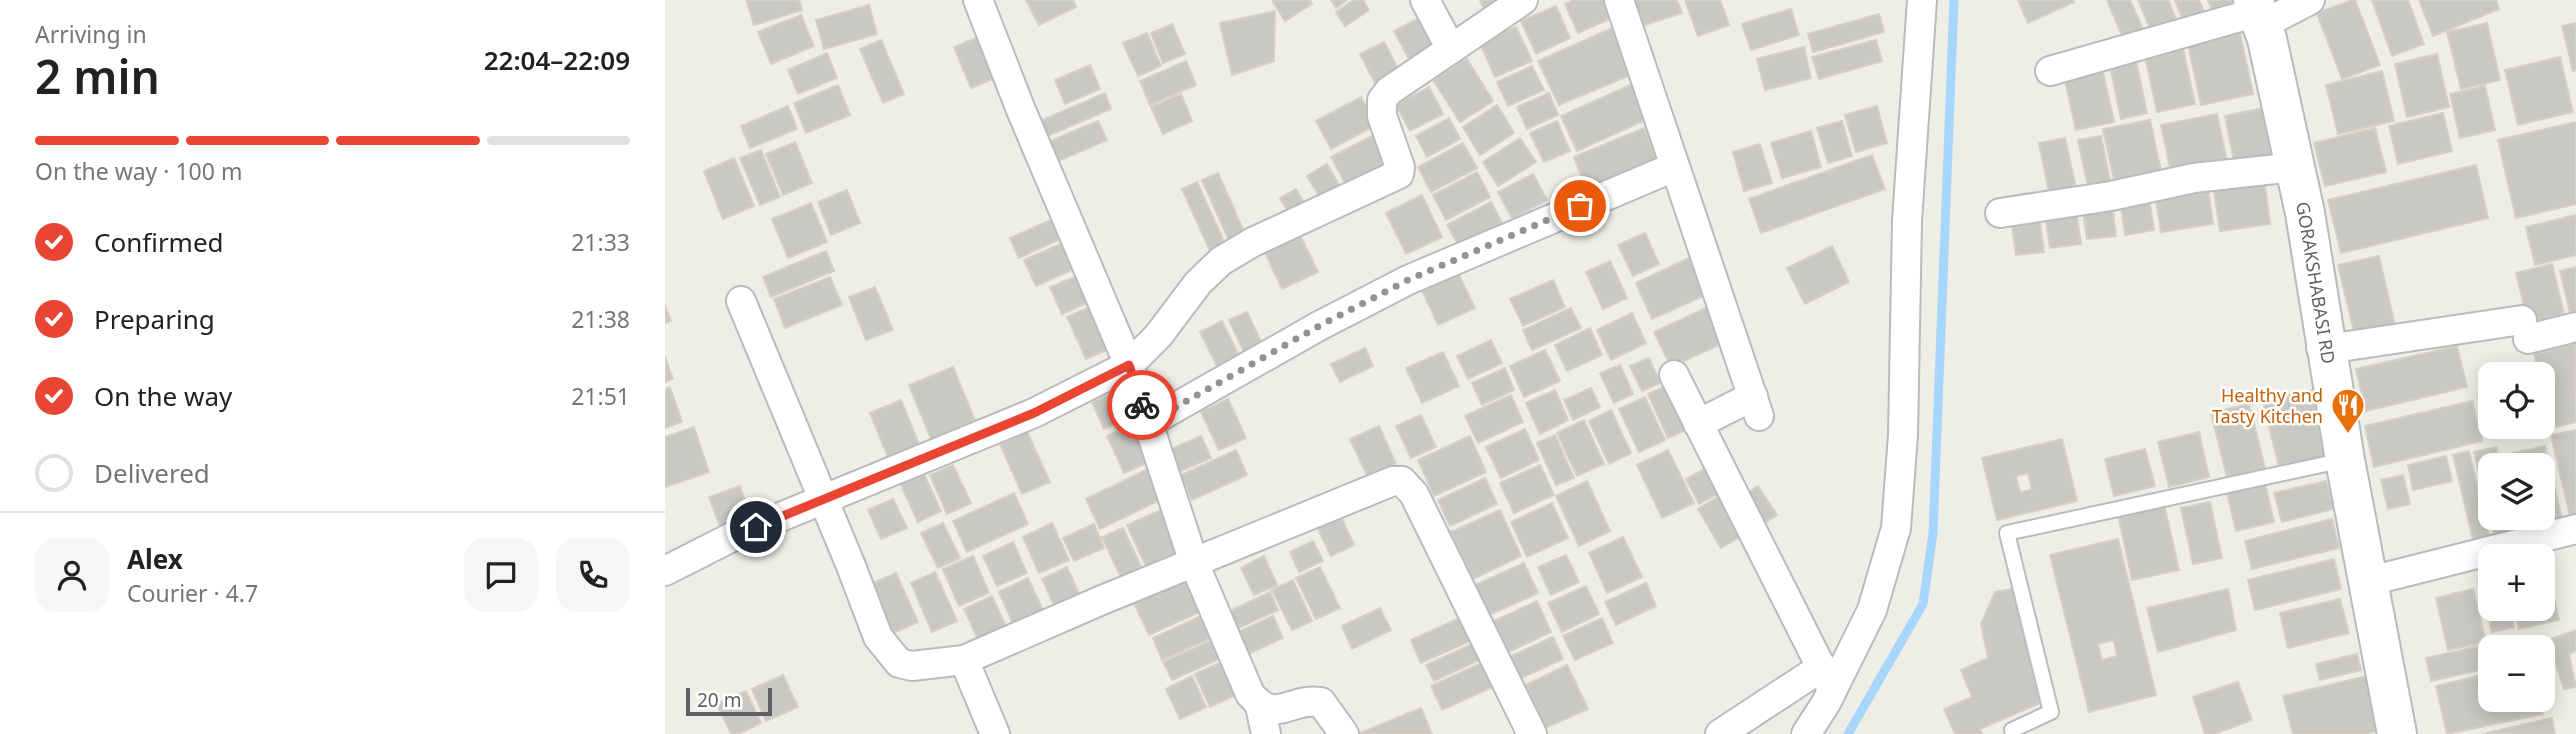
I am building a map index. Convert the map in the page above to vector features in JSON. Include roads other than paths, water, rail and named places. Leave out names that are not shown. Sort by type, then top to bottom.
[{"type":"street","points":[[978,0],[1021,110],[1129,365],[1194,563],[1250,694],[1260,706],[1266,734]]},
{"type":"street","points":[[1425,0],[1451,49]]},
{"type":"street","points":[[665,571],[734,536],[1034,413],[1129,365],[1158,337],[1198,284],[1221,261],[1253,242],[1399,174],[1400,167],[1381,116],[1382,100],[1389,91],[1523,0]]},
{"type":"street","points":[[1619,0],[1756,406],[1698,424]]},
{"type":"street","points":[[1806,734],[1827,678],[1872,610],[1896,528],[1903,435],[1907,221],[1922,0]]},
{"type":"street","points":[[2050,71],[2257,12],[2310,0]]},
{"type":"street","name":"GORAKSHABASI RD","points":[[2257,12],[2267,39],[2305,213],[2324,348],[2366,582],[2397,734]]},
{"type":"street","points":[[1148,423],[1319,326],[1408,280],[1674,167]]},
{"type":"street","points":[[2000,213],[2194,178],[2295,167]]},
{"type":"street","points":[[741,301],[878,637],[899,663],[912,666],[964,660],[1102,600],[1393,481],[1402,481],[1414,494],[1532,734]]},
{"type":"street","points":[[2324,348],[2576,327]]},
{"type":"street","points":[[1674,374],[1827,678]]},
{"type":"street","points":[[2366,582],[2576,529]]},
{"type":"street","points":[[964,660],[995,734]]},
{"type":"street","points":[[1720,734],[1827,678]]},
{"type":"street","points":[[1260,706],[1272,710],[1308,700],[1321,702],[1343,734]]},
{"type":"lane","points":[[2014,734],[2012,730],[2051,712],[2007,533],[2345,460]]},
{"type":"waterway","points":[[1848,734],[1923,604],[1933,533],[1954,0]]},
{"type":"place","name":"Healthy and Tasty Kitchen","points":[[2348,435]]}]
